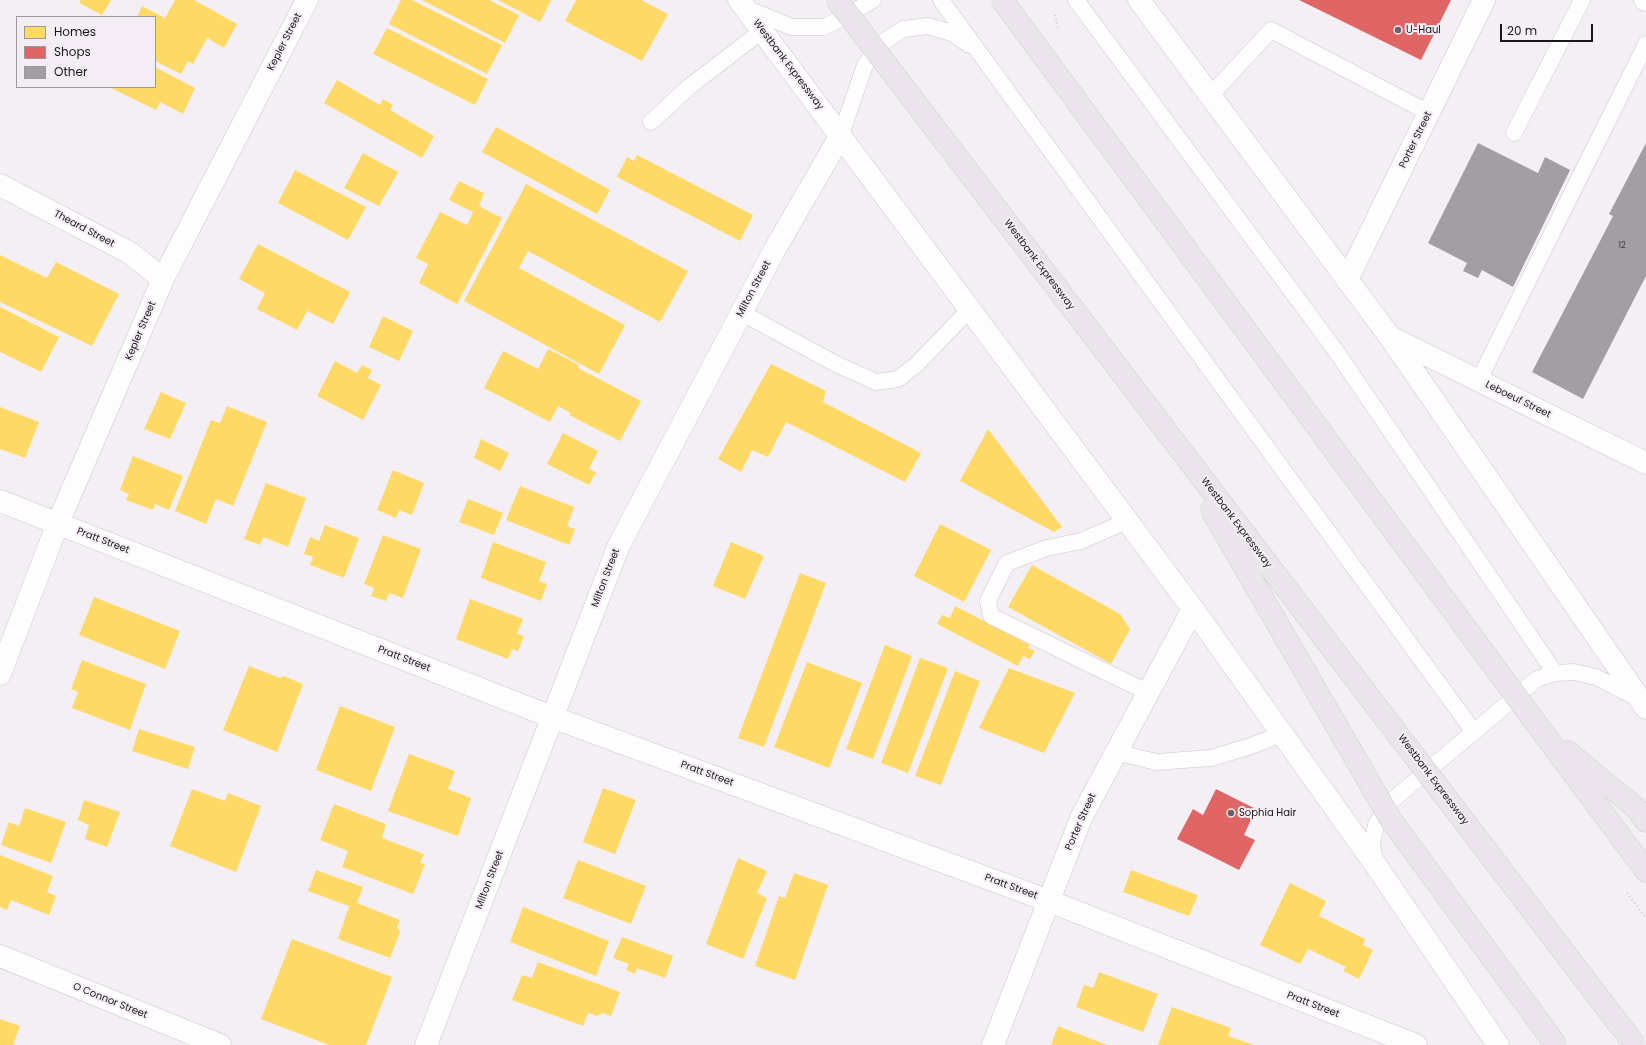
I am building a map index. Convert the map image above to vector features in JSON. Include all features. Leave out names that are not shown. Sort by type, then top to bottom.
[{"type":"highway","name":"Westbank Expressway","points":[[838,0],[1635,1045]]},
{"type":"highway","points":[[1002,0],[1646,871]]},
{"type":"highway","points":[[1166,431],[1391,820],[1556,1045]]},
{"type":"highway","points":[[1541,730],[1637,809],[1646,821]]},
{"type":"street","name":"Kepler Street","points":[[0,674],[58,523],[164,279],[307,0]]},
{"type":"street","points":[[1140,0],[1390,337],[1643,704]]},
{"type":"street","name":"Porter Street","points":[[1347,280],[1484,0]]},
{"type":"street","name":"Westbank Expressway","points":[[738,3],[762,31],[841,135],[1192,609],[1375,864],[1498,1045]]},
{"type":"street","name":"Milton Street","points":[[426,1045],[619,545],[775,249],[841,135]]},
{"type":"street","name":"Theard Street","points":[[0,185],[130,253],[164,279]]},
{"type":"street","name":"Leboeuf Street","points":[[1390,337],[1646,463]]},
{"type":"street","name":"Pratt Street","points":[[0,501],[552,717],[1048,901],[1416,1045]]},
{"type":"street","name":"Porter Street","points":[[992,1045],[1081,818],[1192,609]]},
{"type":"street","name":"O Connor Street","points":[[0,956],[220,1045]]},
{"type":"lane","points":[[738,3],[792,27],[824,26],[850,14],[873,0]]},
{"type":"lane","points":[[941,0],[1474,732]]},
{"type":"lane","points":[[1076,0],[1336,351],[1555,673]]},
{"type":"lane","points":[[1514,133],[1582,0]]},
{"type":"lane","points":[[841,135],[865,65],[882,43],[903,29],[928,26],[952,33],[977,50]]},
{"type":"lane","points":[[1210,96],[1271,30],[1429,112]]},
{"type":"lane","points":[[651,122],[690,86],[762,31]]},
{"type":"lane","points":[[1478,380],[1646,44]]},
{"type":"lane","points":[[742,313],[836,364],[876,382],[898,379],[905,374],[917,364],[970,309]]},
{"type":"lane","points":[[1127,521],[1081,541],[1047,548],[1007,563],[988,601],[991,616],[1147,692]]},
{"type":"lane","points":[[1375,864],[1372,844],[1376,824],[1389,803],[1537,679],[1555,673],[1574,672],[1596,677],[1643,704]]},
{"type":"lane","points":[[1116,752],[1156,762],[1211,758],[1248,747],[1282,734]]},
{"type":"building: Homes","points":[[81,0],[111,0],[102,15],[79,3]]},
{"type":"building: Homes","points":[[175,0],[194,0],[237,24],[224,48],[207,38],[193,64],[188,61],[181,74],[156,62],[156,16],[137,16],[142,6],[165,18]]},
{"type":"building: Homes","points":[[401,0],[412,0],[502,45],[487,74],[389,24]]},
{"type":"building: Homes","points":[[422,0],[489,0],[519,15],[505,43]]},
{"type":"building: Homes","points":[[498,0],[551,0],[540,22]]},
{"type":"building: Homes","points":[[576,0],[641,0],[668,14],[642,61],[565,21]]},
{"type":"building: Homes","points":[[387,28],[488,79],[475,105],[373,54]]},
{"type":"building: Homes","points":[[156,68],[195,88],[183,114],[160,102],[156,110],[111,88],[156,88]]},
{"type":"building: Homes","points":[[337,80],[380,105],[383,99],[393,105],[390,110],[434,136],[422,158],[324,103]]},
{"type":"building: Homes","points":[[496,127],[610,190],[597,214],[482,152]]},
{"type":"building: Homes","points":[[363,153],[398,172],[379,206],[344,188]]},
{"type":"building: Homes","points":[[637,155],[753,215],[740,241],[617,177],[627,157],[634,161]]},
{"type":"building: Homes","points":[[295,170],[366,207],[348,240],[278,203]]},
{"type":"building: Homes","points":[[459,181],[484,193],[479,206],[502,218],[457,304],[419,283],[428,264],[416,258],[440,212],[467,225],[473,212],[449,200]]},
{"type":"building: Homes","points":[[526,184],[688,271],[660,322],[528,251],[519,268],[625,325],[599,374],[464,301]]},
{"type":"building: Homes","points":[[258,244],[350,292],[333,324],[307,311],[297,330],[257,309],[265,293],[239,279]]},
{"type":"building: Homes","points":[[0,255],[47,278],[56,262],[119,294],[92,346],[0,302]]},
{"type":"building: Homes","points":[[0,307],[59,337],[41,372],[0,352]]},
{"type":"building: Homes","points":[[383,316],[413,331],[399,361],[369,347]]},
{"type":"building: Homes","points":[[548,349],[579,365],[578,368],[641,401],[620,441],[569,415],[571,413],[558,406],[550,422],[484,388],[503,351],[538,369]]},
{"type":"building: Homes","points":[[335,361],[357,373],[362,365],[372,370],[368,378],[381,385],[363,420],[317,396]]},
{"type":"building: Homes","points":[[771,364],[826,391],[823,402],[921,453],[905,482],[786,422],[768,457],[752,450],[741,472],[718,459]]},
{"type":"building: Homes","points":[[161,392],[186,403],[170,439],[144,429]]},
{"type":"building: Homes","points":[[227,406],[267,422],[233,506],[216,499],[206,524],[175,511],[211,420],[220,423]]},
{"type":"building: Homes","points":[[0,407],[39,422],[25,458],[0,449]]},
{"type":"building: Homes","points":[[988,429],[1062,527],[1054,532],[960,481]]},
{"type":"building: Homes","points":[[563,433],[598,451],[589,469],[596,472],[589,485],[547,464]]},
{"type":"building: Homes","points":[[481,439],[509,453],[500,471],[474,458]]},
{"type":"building: Homes","points":[[133,456],[183,476],[169,510],[155,504],[153,510],[126,500],[129,494],[120,490]]},
{"type":"building: Homes","points":[[393,470],[424,483],[412,515],[399,510],[396,518],[377,510]]},
{"type":"building: Homes","points":[[266,483],[306,498],[288,547],[263,537],[260,545],[244,539]]},
{"type":"building: Homes","points":[[520,486],[574,507],[567,526],[575,529],[569,545],[506,520]]},
{"type":"building: Homes","points":[[468,499],[503,513],[494,535],[459,522]]},
{"type":"building: Homes","points":[[940,524],[991,550],[964,602],[914,576]]},
{"type":"building: Homes","points":[[325,525],[359,538],[344,578],[310,565],[313,557],[304,554],[310,537],[319,541]]},
{"type":"building: Homes","points":[[383,535],[421,549],[403,598],[389,593],[386,601],[371,596],[374,588],[364,584]]},
{"type":"building: Homes","points":[[493,542],[546,562],[539,581],[547,584],[541,601],[481,578]]},
{"type":"building: Homes","points":[[731,542],[764,556],[745,599],[713,586]]},
{"type":"building: Homes","points":[[1032,565],[1120,614],[1130,629],[1111,664],[1008,607]]},
{"type":"building: Homes","points":[[800,573],[826,583],[764,747],[738,738]]},
{"type":"building: Homes","points":[[94,597],[180,631],[165,669],[79,635]]},
{"type":"building: Homes","points":[[470,599],[523,619],[517,634],[524,636],[518,651],[512,649],[508,659],[456,639]]},
{"type":"building: Homes","points":[[955,606],[1030,645],[1028,648],[1035,651],[1030,659],[1023,656],[1018,666],[937,624],[942,615],[950,618]]},
{"type":"building: Homes","points":[[885,645],[912,656],[873,759],[846,749]]},
{"type":"building: Homes","points":[[920,658],[948,668],[908,773],[881,763]]},
{"type":"building: Homes","points":[[82,660],[146,684],[130,730],[72,708],[78,692],[71,689]]},
{"type":"building: Homes","points":[[807,662],[862,683],[829,768],[774,747]]},
{"type":"building: Homes","points":[[249,666],[280,678],[284,676],[303,684],[277,752],[223,730]]},
{"type":"building: Homes","points":[[1009,668],[1075,693],[1044,753],[979,728]]},
{"type":"building: Homes","points":[[955,671],[980,681],[941,785],[915,776]]},
{"type":"building: Homes","points":[[340,706],[395,727],[371,791],[316,770]]},
{"type":"building: Homes","points":[[139,729],[195,747],[188,769],[132,751]]},
{"type":"building: Homes","points":[[409,754],[455,771],[448,789],[471,798],[458,836],[388,811]]},
{"type":"building: Homes","points":[[603,788],[636,800],[615,854],[583,842]]},
{"type":"building: Homes","points":[[192,789],[225,801],[228,793],[261,806],[236,872],[170,846]]},
{"type":"building: Homes","points":[[84,800],[120,812],[107,847],[85,839],[89,825],[78,820]]},
{"type":"building: Homes","points":[[334,804],[386,824],[382,838],[424,854],[420,863],[425,864],[413,894],[342,867],[348,851],[320,840]]},
{"type":"building: Homes","points":[[25,808],[66,822],[51,863],[1,845],[9,822],[19,826]]},
{"type":"building: Homes","points":[[0,855],[53,876],[47,892],[56,896],[49,915],[11,900],[7,910],[0,907]]},
{"type":"building: Homes","points":[[738,858],[767,871],[757,893],[767,898],[743,959],[706,944]]},
{"type":"building: Homes","points":[[578,860],[646,886],[631,924],[563,898]]},
{"type":"building: Homes","points":[[316,870],[363,887],[357,903],[400,920],[397,927],[400,932],[390,958],[338,939],[349,906],[308,891]]},
{"type":"building: Homes","points":[[1131,870],[1198,895],[1189,916],[1123,892]]},
{"type":"building: Homes","points":[[794,873],[828,885],[795,980],[755,966],[779,896],[785,898]]},
{"type":"building: Homes","points":[[1290,883],[1326,901],[1319,916],[1365,939],[1363,945],[1373,950],[1359,979],[1343,971],[1346,967],[1308,949],[1300,964],[1260,945]]},
{"type":"building: Homes","points":[[523,907],[609,941],[596,976],[510,942]]},
{"type":"building: Homes","points":[[622,937],[673,956],[665,978],[637,968],[635,974],[626,970],[629,964],[613,958]]},
{"type":"building: Homes","points":[[292,939],[392,977],[366,1045],[329,1045],[261,1019]]},
{"type":"building: Homes","points":[[538,962],[620,992],[611,1016],[603,1013],[597,1016],[588,1013],[583,1026],[512,1000],[522,975],[532,978]]},
{"type":"building: Homes","points":[[1099,972],[1158,994],[1143,1032],[1076,1007],[1084,985],[1093,988]]},
{"type":"building: Homes","points":[[1172,1007],[1231,1028],[1228,1036],[1254,1045],[1158,1045]]},
{"type":"building: Homes","points":[[0,1019],[20,1026],[13,1045],[0,1045]]},
{"type":"building: Homes","points":[[1058,1026],[1107,1045],[1051,1045]]},
{"type":"building: Shops","name":"U-Haul","points":[[1299,0],[1451,0],[1421,60]]},
{"type":"building: Shops","points":[[1216,789],[1256,809],[1244,835],[1255,840],[1239,870],[1177,839],[1193,809],[1203,815]]},
{"type":"building: Other","points":[[1478,143],[1538,173],[1545,157],[1570,170],[1513,287],[1482,270],[1478,278],[1463,271],[1467,263],[1428,243]]},
{"type":"building: Other","points":[[1646,143],[1646,276],[1583,399],[1532,372],[1613,216],[1609,214]]},
{"type":"place","name":"U-Haul","points":[[1398,30]]},
{"type":"place","name":"Sophia Hair","points":[[1231,813]]}]
